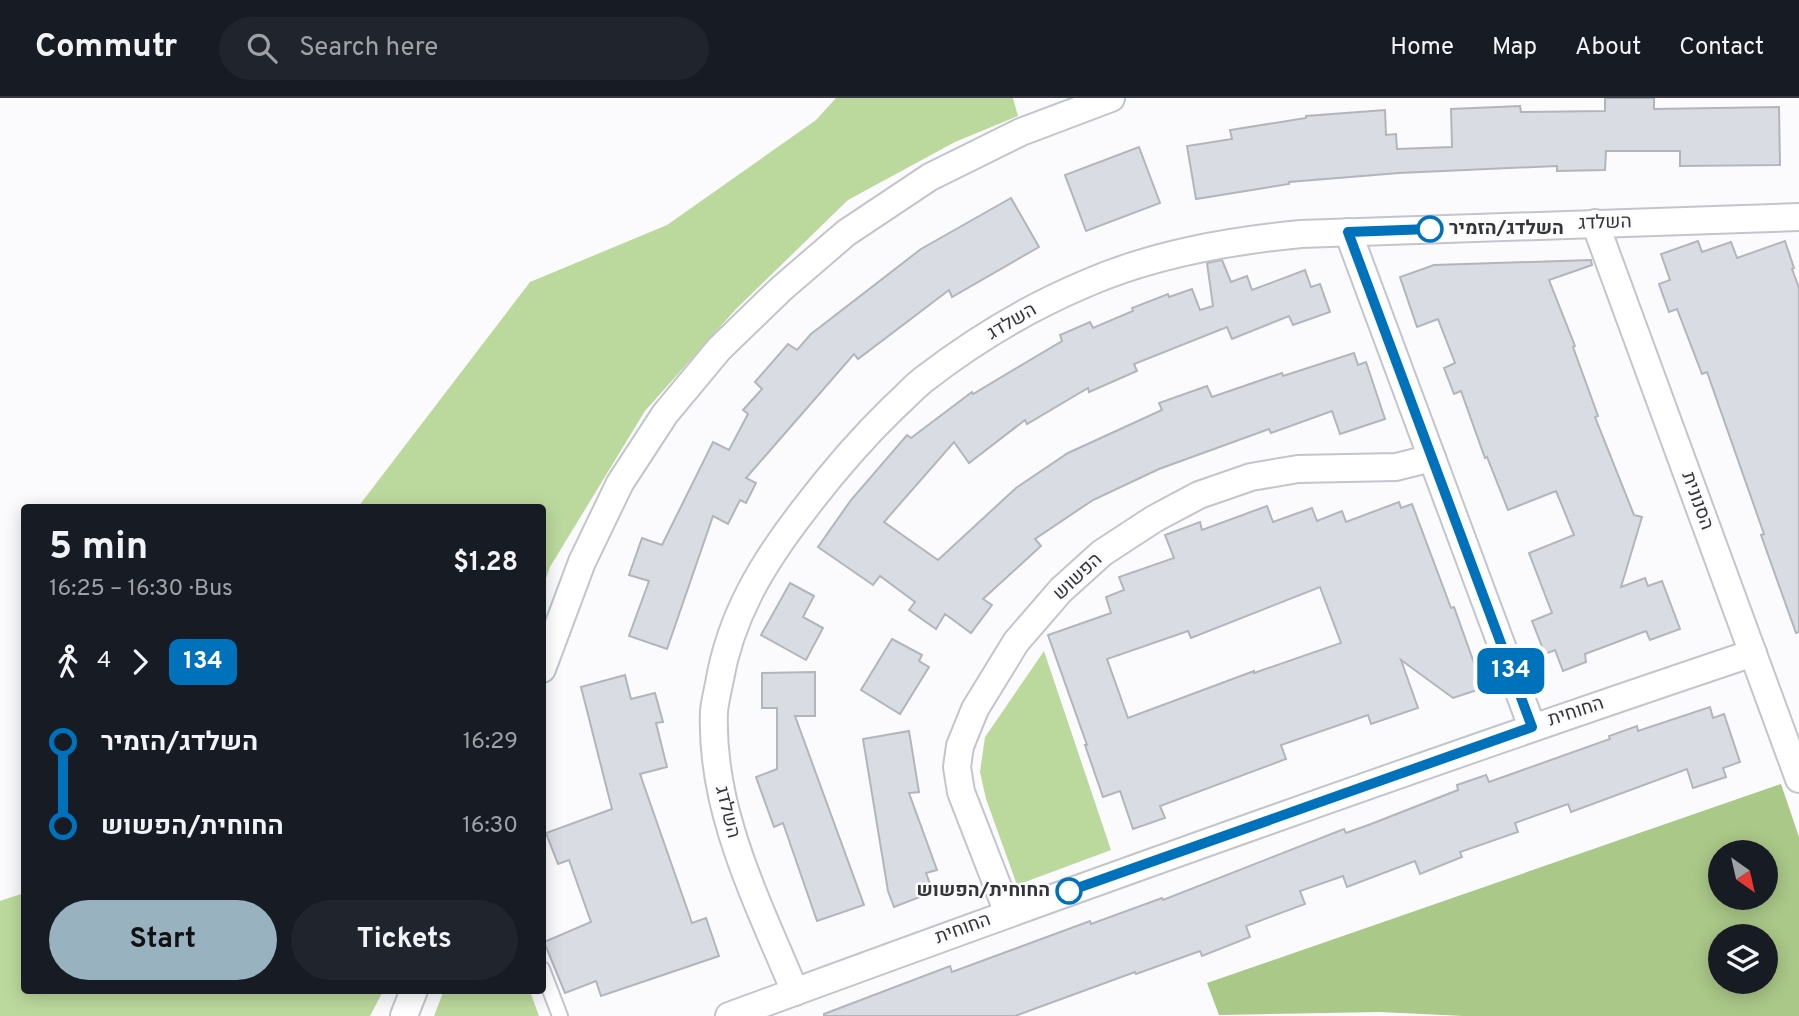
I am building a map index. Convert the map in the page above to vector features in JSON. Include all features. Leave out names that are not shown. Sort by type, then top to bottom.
[{"type":"street","points":[[546,658],[582,562],[620,484],[664,414],[719,349],[781,289],[845,233],[930,177],[1021,132],[1111,98]]},
{"type":"street","name":"השלדג","points":[[795,992],[740,858],[724,808],[715,755],[714,709],[723,660],[739,612],[769,558],[798,517],[874,426],[921,381],[1032,309],[1086,283],[1141,264],[1250,239],[1348,232],[1798,217]]},
{"type":"street","name":"הסנונית","points":[[1595,223],[1799,779]]},
{"type":"street","points":[[1348,232],[1532,727]]},
{"type":"street","name":"הפשוש","points":[[1008,913],[961,792],[957,766],[960,746],[975,709],[1016,642],[1061,590],[1102,553],[1154,519],[1199,495],[1251,477],[1298,469],[1396,467],[1432,458]]},
{"type":"street","name":"החוחית","points":[[729,1016],[1008,913],[1532,727],[1753,653]]},
{"type":"street","points":[[404,1016],[412,994]]},
{"type":"lane","points":[[546,979],[560,1016]]},
{"type":"green space","points":[[836,98],[1013,98],[1018,116],[955,142],[848,200],[736,309],[645,411],[550,567],[546,578],[546,504],[360,504],[530,282],[667,225],[816,120]]},
{"type":"green space","points":[[1044,651],[1111,850],[1017,885],[986,799],[980,772],[985,737]]},
{"type":"green space","points":[[1781,784],[1799,837],[1799,1016],[1464,1016],[1380,1012],[1219,1015],[1207,983]]},
{"type":"green space","points":[[21,894],[21,994],[381,994],[370,1016],[0,1016],[0,901]]},
{"type":"green space","points":[[442,994],[531,994],[539,1016],[434,1016]]},
{"type":"building","points":[[1605,98],[1654,98],[1654,109],[1779,107],[1780,165],[1680,166],[1680,151],[1606,151],[1605,170],[1557,171],[1557,166],[1399,173],[1289,182],[1196,199],[1187,146],[1232,139],[1230,130],[1306,116],[1385,110],[1386,135],[1396,134],[1397,149],[1452,147],[1451,109],[1520,106],[1521,112],[1605,111]]},
{"type":"building","points":[[1139,147],[1160,203],[1086,231],[1065,175]]},
{"type":"building","points":[[1011,198],[1039,247],[952,297],[949,290],[858,359],[854,354],[746,478],[756,483],[746,503],[740,500],[728,524],[713,516],[667,649],[629,636],[649,581],[629,575],[642,538],[662,545],[713,442],[729,450],[748,414],[743,410],[762,389],[755,382],[788,344],[797,350],[811,334],[921,249]]},
{"type":"building","points":[[1698,241],[1702,252],[1731,242],[1737,258],[1785,241],[1799,288],[1799,632],[1796,633],[1707,372],[1702,374],[1677,309],[1669,312],[1659,284],[1670,280],[1661,254]]},
{"type":"building","points":[[1222,260],[1231,282],[1247,276],[1252,290],[1305,270],[1311,287],[1320,284],[1330,312],[1293,325],[1289,316],[1232,339],[1227,327],[1134,364],[1137,371],[1089,392],[1088,388],[1027,424],[1025,420],[969,463],[954,442],[884,522],[938,560],[1016,488],[1068,453],[1162,410],[1159,403],[1207,386],[1212,397],[1282,373],[1283,376],[1354,353],[1358,365],[1366,362],[1385,419],[1340,434],[1332,411],[1271,433],[1269,429],[1159,469],[1093,500],[1035,539],[1041,546],[983,599],[992,605],[971,633],[945,614],[936,629],[909,610],[915,602],[880,576],[873,585],[818,547],[851,500],[907,435],[911,438],[972,392],[973,394],[1062,341],[1060,335],[1090,322],[1093,328],[1133,311],[1132,308],[1168,294],[1169,297],[1192,289],[1200,310],[1213,306],[1207,263]]},
{"type":"building","points":[[1591,260],[1592,265],[1549,280],[1575,346],[1573,347],[1598,416],[1595,417],[1634,515],[1642,517],[1621,587],[1645,578],[1648,586],[1662,581],[1680,629],[1650,640],[1646,631],[1585,654],[1586,662],[1563,671],[1555,650],[1545,654],[1532,621],[1552,613],[1529,553],[1574,535],[1556,491],[1508,510],[1487,457],[1485,458],[1461,391],[1454,394],[1444,368],[1455,363],[1438,319],[1417,327],[1400,277],[1434,265]]},
{"type":"building","points":[[1399,502],[1401,508],[1412,504],[1451,608],[1454,607],[1483,688],[1453,698],[1401,660],[1418,708],[1371,724],[1368,715],[1281,745],[1286,759],[1160,806],[1165,818],[1133,829],[1120,791],[1103,797],[1048,635],[1111,613],[1106,597],[1124,590],[1119,577],[1174,558],[1165,535],[1200,522],[1202,530],[1267,506],[1273,522],[1312,508],[1317,521],[1342,511],[1346,522]],"holes":[[[1320,587],[1341,643],[1254,671],[1128,718],[1107,659],[1188,631],[1191,638]]]},
{"type":"building","points":[[790,583],[814,596],[803,617],[823,628],[806,660],[761,635]]},
{"type":"building","points":[[892,639],[922,655],[919,661],[929,667],[900,714],[861,690]]},
{"type":"building","points":[[815,672],[815,716],[795,716],[864,905],[817,921],[783,823],[774,827],[756,777],[777,769],[777,708],[762,708],[762,673]]},
{"type":"building","points":[[625,675],[631,699],[655,693],[663,722],[656,723],[667,767],[640,774],[692,923],[706,918],[719,956],[601,996],[596,981],[565,993],[546,947],[546,941],[591,922],[569,860],[558,864],[546,833],[612,809],[581,687]]},
{"type":"building","points":[[1710,707],[1713,718],[1724,714],[1740,762],[1723,768],[1726,777],[1693,788],[1687,769],[1571,812],[1568,804],[1515,823],[1518,832],[1460,852],[1462,857],[1420,874],[1415,861],[1347,887],[1343,876],[1300,891],[1305,904],[1246,926],[1250,937],[1202,956],[1200,951],[1136,974],[1135,972],[1015,1016],[824,1016],[950,966],[952,972],[1090,921],[1091,924],[1162,898],[1163,900],[1344,829],[1346,833],[1458,790],[1457,785],[1486,775],[1489,782],[1610,739],[1609,736],[1637,726],[1638,731]]},
{"type":"building","points":[[909,731],[919,792],[909,793],[937,870],[926,873],[933,892],[894,907],[888,891],[863,739]]},
{"type":"bus line","name":"134","points":[[1069,891],[1532,727],[1348,232],[1430,229]]},
{"type":"place","name":"השלדג/הזמיר","points":[[1430,229]]},
{"type":"place","name":"החוחית/הפשוש","points":[[1069,891]]}]
